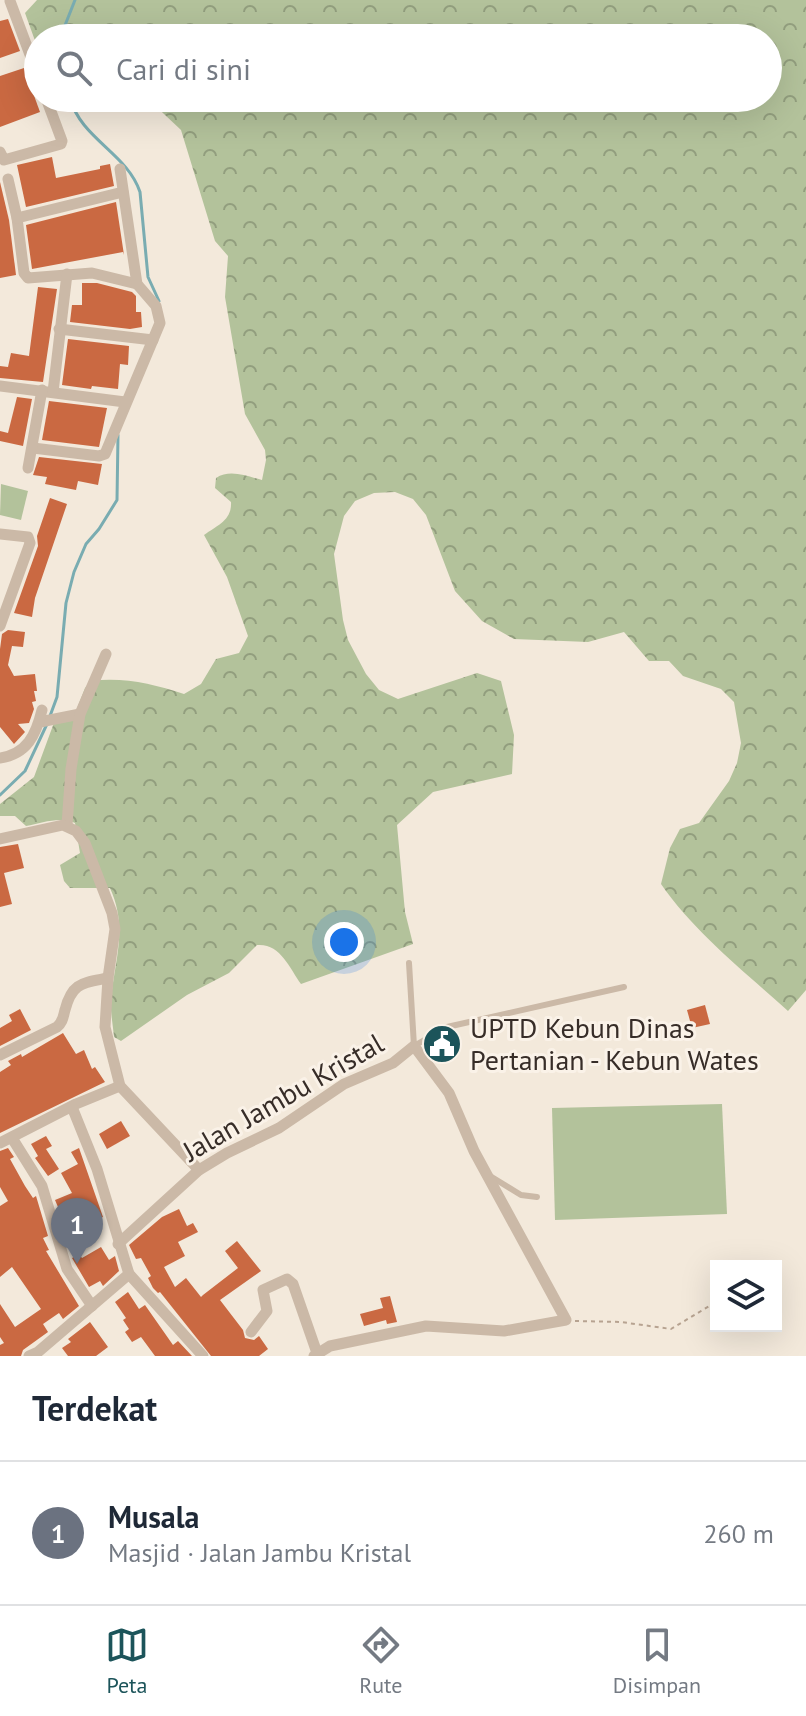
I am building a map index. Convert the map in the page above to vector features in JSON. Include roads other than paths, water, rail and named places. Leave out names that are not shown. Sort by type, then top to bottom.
[{"type":"street","points":[[7,2],[24,43]]},
{"type":"street","points":[[2,156],[60,146],[62,143],[51,112]]},
{"type":"street","points":[[33,448],[102,456],[153,340],[160,316],[156,306],[137,284],[120,169]]},
{"type":"street","points":[[8,179],[26,276],[30,279],[92,273],[137,284]]},
{"type":"street","points":[[17,218],[123,192]]},
{"type":"street","points":[[28,468],[48,391],[67,274]]},
{"type":"street","points":[[59,329],[153,340]]},
{"type":"street","points":[[0,386],[125,402]]},
{"type":"street","points":[[0,534],[28,537],[30,543],[0,626]]},
{"type":"street","points":[[67,825],[71,769],[80,714],[106,654]]},
{"type":"street","points":[[0,758],[27,746],[45,718],[80,714]]},
{"type":"street","points":[[0,839],[67,825],[85,843],[112,913],[115,944],[108,978],[105,1027],[120,1086],[199,1170]]},
{"type":"street","points":[[0,1055],[62,1023],[71,992],[78,985],[108,978]]},
{"type":"street","points":[[251,1332],[267,1311],[263,1290],[287,1279],[293,1284],[315,1354],[330,1346],[426,1326],[504,1331],[566,1320],[487,1174],[449,1093],[414,1046]]},
{"type":"street","name":"Jalan Jambu Kristal","points":[[118,1244],[199,1170],[279,1128],[344,1084],[393,1063],[414,1046]]},
{"type":"street","points":[[0,1143],[120,1086]]},
{"type":"street","points":[[72,1107],[97,1169],[129,1274],[203,1356]]},
{"type":"street","points":[[12,1138],[42,1186],[67,1269],[92,1306]]},
{"type":"street","points":[[36,1355],[129,1274]]},
{"type":"lane","points":[[409,963],[414,1046],[447,1027],[624,987]]},
{"type":"lane","points":[[487,1174],[521,1195],[537,1197]]},
{"type":"waterway","points":[[66,24],[75,0]]},
{"type":"waterway","points":[[76,112],[134,178],[140,192],[148,277],[159,301]]},
{"type":"waterway","points":[[50,716],[57,697],[66,603],[74,572],[86,544],[117,500],[118,435]]},
{"type":"waterway","points":[[0,795],[25,771],[47,724]]},
{"type":"place","name":"UPTD Kebun Dinas Pertanian - Kebun Wates","points":[[442,1044]]},
{"type":"place","name":"Musala","points":[[77,1264]]}]
